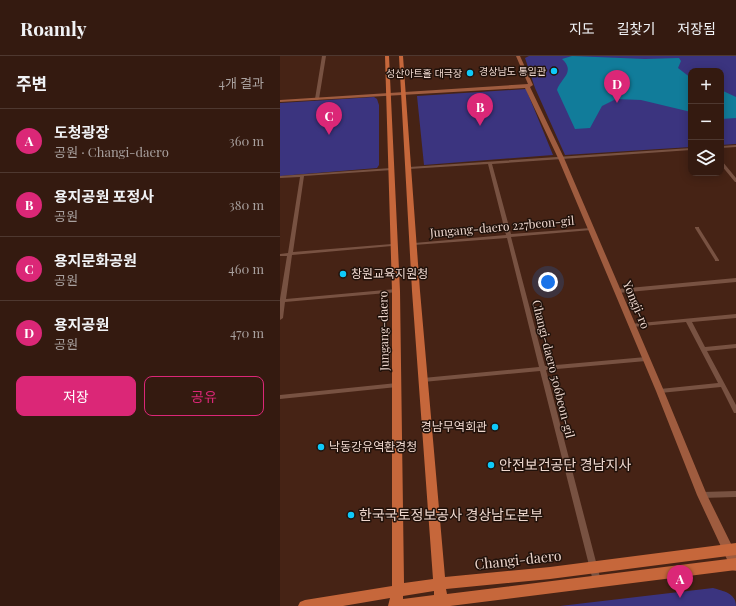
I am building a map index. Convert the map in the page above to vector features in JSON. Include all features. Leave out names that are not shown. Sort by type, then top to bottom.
[{"type":"main road","name":"Jungang-daero","points":[[387,56],[390,94],[392,245],[396,291],[398,591],[395,606]]},
{"type":"main road","points":[[401,56],[402,94],[409,168],[438,584],[441,601]]},
{"type":"main road","name":"Yongji-ro","points":[[518,56],[531,85],[527,86],[561,158],[618,291],[702,495],[732,549],[736,565]]},
{"type":"main road","points":[[280,101],[527,86]]},
{"type":"main road","name":"Changi-daero","points":[[305,606],[438,584],[593,567],[732,549]]},
{"type":"main road","points":[[400,606],[736,565]]},
{"type":"street","points":[[317,99],[324,56]]},
{"type":"street","points":[[724,147],[736,146]]},
{"type":"street","points":[[409,168],[688,149]]},
{"type":"street","name":"Changi-daero 506beon-gil","points":[[490,163],[541,368],[597,581]]},
{"type":"street","points":[[724,166],[736,181]]},
{"type":"street","points":[[280,178],[391,169]]},
{"type":"street","points":[[280,318],[281,301],[302,176]]},
{"type":"street","points":[[697,228],[717,260]]},
{"type":"street","name":"Jungang-daero 227beon-gil","points":[[414,244],[591,229]]},
{"type":"street","points":[[280,255],[392,245]]},
{"type":"street","points":[[618,291],[736,280]]},
{"type":"street","points":[[281,301],[396,291]]},
{"type":"street","points":[[632,325],[736,316]]},
{"type":"street","points":[[688,320],[736,411]]},
{"type":"street","points":[[704,349],[736,346]]},
{"type":"street","points":[[423,380],[646,359]]},
{"type":"street","points":[[280,397],[397,385]]},
{"type":"street","points":[[660,390],[722,385]]},
{"type":"street","points":[[702,495],[736,494]]},
{"type":"shaded area","points":[[529,56],[736,56],[736,144],[724,145],[724,68],[688,68],[688,147],[565,155],[535,88],[525,58]]},
{"type":"shaded area","points":[[526,89],[553,155],[424,165],[417,96]]},
{"type":"shaded area","points":[[374,97],[377,99],[379,105],[379,165],[377,168],[280,176],[280,103]]},
{"type":"shaded area","points":[[713,588],[731,595],[734,598],[736,606],[560,606]]},
{"type":"water","points":[[572,56],[645,59],[679,58],[681,61],[678,68],[688,76],[688,111],[641,100],[616,99],[602,106],[590,128],[575,129],[557,90],[568,71],[566,64],[562,59]]},
{"type":"water","points":[[724,91],[736,97],[736,118],[724,119]]},
{"type":"place","name":"경상남도 통일관","points":[[554,71]]},
{"type":"place","name":"성산아트홀 대극장","points":[[470,73]]},
{"type":"place","name":"용지공원","points":[[617,103]]},
{"type":"place","name":"용지공원 포정사","points":[[480,126]]},
{"type":"place","name":"용지문화공원","points":[[329,135]]},
{"type":"place","name":"창원교육지원청","points":[[343,274]]},
{"type":"place","name":"경남무역회관","points":[[495,427]]},
{"type":"place","name":"낙동강유역환경청","points":[[321,447]]},
{"type":"place","name":"안전보건공단 경남지사","points":[[491,465]]},
{"type":"place","name":"한국국토정보공사 경상남도본부","points":[[351,515]]},
{"type":"place","name":"도청광장","points":[[680,598]]}]
